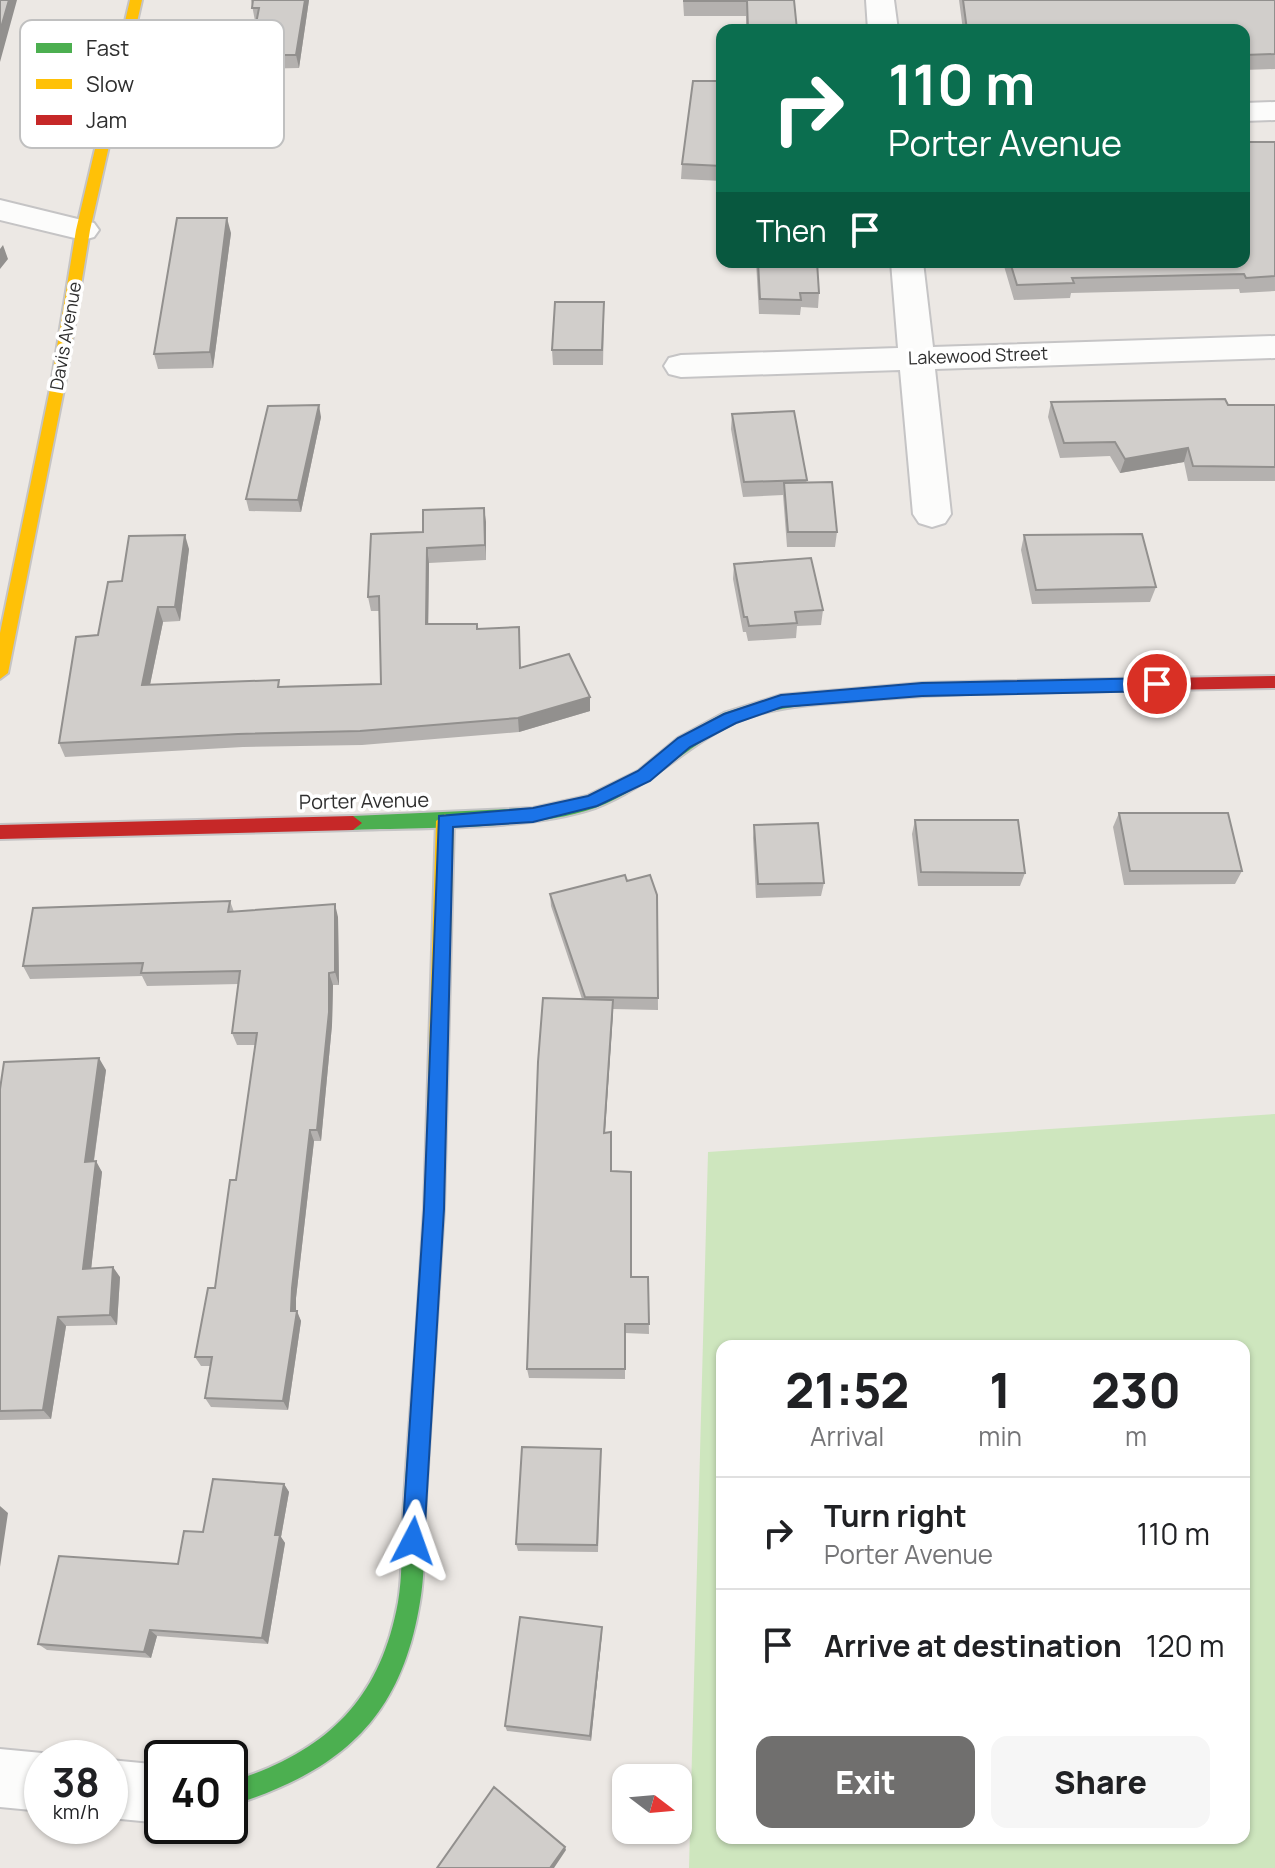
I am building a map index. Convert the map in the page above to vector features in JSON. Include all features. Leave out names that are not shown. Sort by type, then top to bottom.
[{"type":"street","name":"Davis Avenue","points":[[131,20],[136,0]]},
{"type":"street","points":[[880,0],[882,24]]},
{"type":"street","points":[[1250,112],[1275,111]]},
{"type":"street","name":"Davis Avenue","points":[[0,673],[58,384],[83,230],[102,148]]},
{"type":"street","points":[[0,210],[83,230]]},
{"type":"street","points":[[908,268],[932,514]]},
{"type":"street","name":"Lakewood Street","points":[[681,366],[1275,347]]},
{"type":"street","name":"Porter Avenue","points":[[0,832],[445,821],[533,815],[591,802],[644,776],[684,743],[730,718],[781,701],[922,689],[1275,682]]},
{"type":"street","points":[[248,1791],[288,1777],[317,1761],[337,1745],[376,1696],[403,1636],[409,1601],[434,1209],[445,821]]},
{"type":"street","points":[[0,1778],[24,1780]]},
{"type":"green space","points":[[1275,1114],[1275,1868],[689,1868],[708,1152]]},
{"type":"building","points":[[0,0],[9,0],[0,31]]},
{"type":"building","points":[[253,0],[305,0],[296,55],[284,55],[284,20],[257,20],[259,8],[252,8]]},
{"type":"building","points":[[794,0],[796,24],[748,24],[747,1],[684,1]]},
{"type":"building","points":[[963,0],[1275,0],[1275,54],[1250,55],[1250,24],[966,24]]},
{"type":"building","points":[[693,81],[716,81],[716,166],[682,164]]},
{"type":"building","points":[[1250,142],[1275,142],[1275,276],[1072,278],[1074,283],[1017,285],[1012,268],[1250,268]]},
{"type":"building","points":[[177,218],[227,218],[210,352],[154,354]]},
{"type":"building","points":[[758,268],[817,268],[819,293],[800,293],[801,300],[760,299]]},
{"type":"building","points":[[555,302],[604,302],[602,350],[552,350]]},
{"type":"building","points":[[1225,399],[1228,405],[1275,405],[1275,467],[1193,466],[1188,448],[1125,459],[1115,442],[1064,443],[1051,402]]},
{"type":"building","points":[[319,405],[298,500],[246,499],[268,406]]},
{"type":"building","points":[[794,411],[807,480],[744,482],[732,414]]},
{"type":"building","points":[[832,482],[837,532],[788,532],[784,483]]},
{"type":"building","points":[[484,508],[485,545],[427,548],[426,624],[477,624],[477,629],[519,627],[520,668],[569,654],[590,697],[518,718],[360,731],[59,743],[76,637],[98,635],[108,582],[122,581],[129,536],[185,535],[175,607],[158,607],[142,685],[279,680],[278,687],[381,684],[379,596],[368,597],[371,534],[423,532],[423,510]]},
{"type":"building","points":[[1142,534],[1156,587],[1036,590],[1024,535]]},
{"type":"building","points":[[811,558],[823,610],[795,612],[797,623],[749,626],[747,617],[744,617],[734,564]]},
{"type":"building","points":[[1119,813],[1228,813],[1242,871],[1130,871]]},
{"type":"building","points":[[915,820],[1018,820],[1025,873],[921,872]]},
{"type":"building","points":[[818,823],[824,883],[758,884],[754,825]]},
{"type":"building","points":[[625,875],[627,881],[650,875],[657,895],[658,998],[585,997],[550,894]]},
{"type":"building","points":[[230,901],[228,912],[335,904],[335,972],[329,973],[329,1012],[317,1130],[310,1130],[292,1288],[291,1311],[297,1311],[283,1401],[205,1398],[212,1357],[195,1357],[208,1288],[215,1288],[230,1180],[236,1180],[257,1033],[232,1033],[240,971],[141,973],[143,963],[23,966],[33,908]]},
{"type":"building","points":[[543,998],[613,1000],[604,1133],[611,1132],[611,1171],[631,1172],[631,1277],[648,1277],[649,1324],[625,1324],[625,1369],[527,1369]]},
{"type":"building","points":[[99,1058],[85,1162],[96,1161],[83,1269],[113,1267],[110,1315],[58,1317],[43,1410],[0,1411],[0,1089],[4,1062]]},
{"type":"building","points":[[522,1447],[601,1449],[597,1545],[516,1544]]},
{"type":"building","points":[[213,1479],[284,1484],[275,1535],[280,1535],[262,1638],[150,1630],[144,1652],[38,1644],[59,1556],[178,1564],[184,1531],[203,1532]]},
{"type":"building","points":[[520,1617],[602,1627],[590,1736],[505,1726]]},
{"type":"building","points":[[494,1787],[565,1847],[550,1868],[437,1868]]},
{"type":"traffic: fast","points":[[353,823],[533,815],[591,802],[644,776],[684,743],[730,718],[781,701],[922,689],[1005,687]]},
{"type":"traffic: fast","points":[[248,1788],[299,1768],[327,1750],[351,1728],[372,1702],[388,1673],[401,1640],[409,1602],[425,1352]]},
{"type":"traffic: slow","points":[[131,20],[136,0]]},
{"type":"traffic: slow","points":[[0,673],[58,384],[83,230],[102,148]]},
{"type":"traffic: slow","points":[[425,1352],[434,1209],[445,821]]},
{"type":"traffic: jam","points":[[1005,687],[1275,682]]},
{"type":"traffic: jam","points":[[0,832],[353,823]]},
{"type":"route","points":[[413,1541],[434,1209],[445,821],[533,815],[591,802],[644,776],[684,743],[730,718],[781,701],[922,689],[1157,684]]}]
